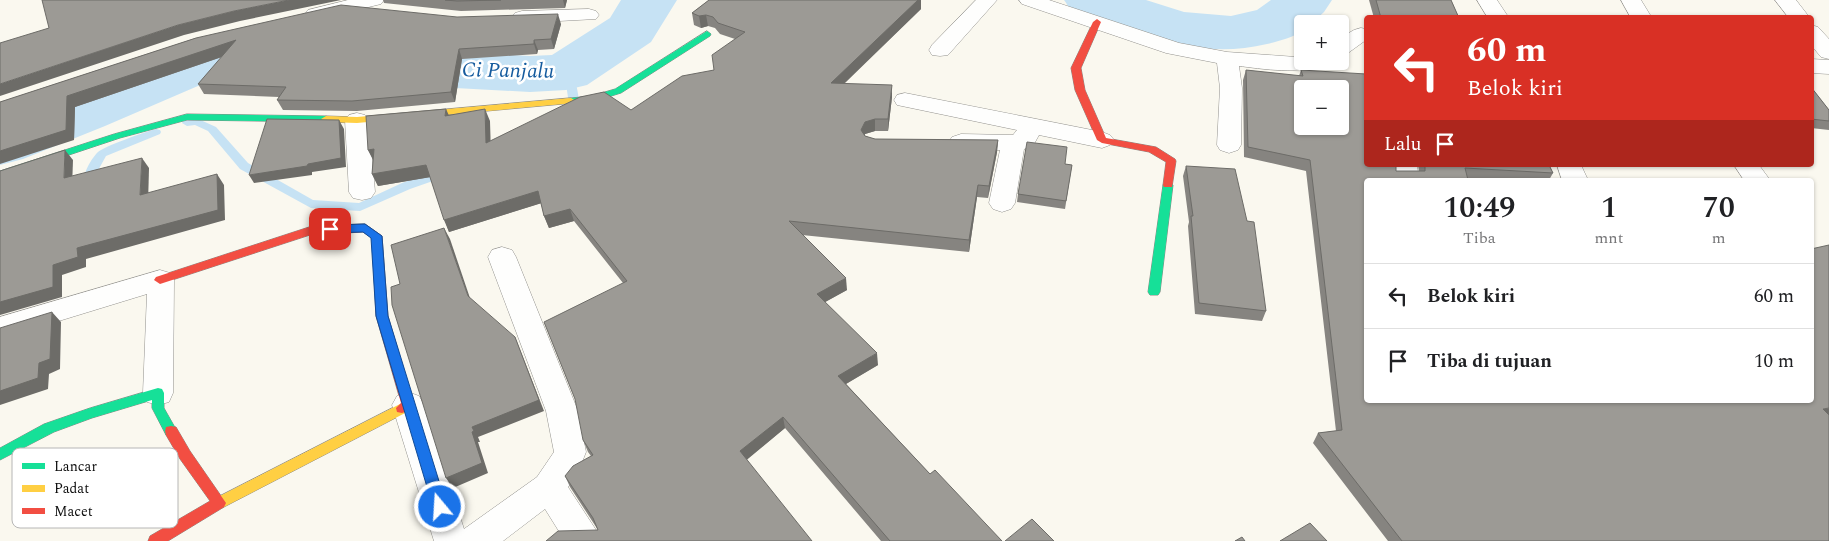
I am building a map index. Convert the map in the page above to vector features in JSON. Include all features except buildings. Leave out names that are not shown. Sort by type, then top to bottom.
[{"type":"street","points":[[940,50],[987,0]]},
{"type":"street","points":[[1029,0],[1174,48],[1226,59],[1294,64]]},
{"type":"street","points":[[1488,0],[1497,15]]},
{"type":"street","points":[[1631,0],[1640,15]]},
{"type":"street","points":[[1785,0],[1798,15]]},
{"type":"street","points":[[292,19],[341,9],[380,5]]},
{"type":"street","points":[[500,18],[589,14]]},
{"type":"street","points":[[1097,22],[1076,68],[1080,90],[1102,140]]},
{"type":"street","points":[[0,175],[117,136],[187,117],[357,120],[592,99],[618,91],[707,34]]},
{"type":"street","points":[[1814,34],[1829,52]]},
{"type":"street","points":[[1349,45],[1364,39]]},
{"type":"street","points":[[1226,59],[1231,88],[1229,145]]},
{"type":"street","points":[[1814,66],[1829,67]]},
{"type":"street","points":[[905,100],[1152,149],[1171,161],[1154,292]]},
{"type":"street","points":[[357,120],[362,192]]},
{"type":"street","points":[[938,141],[1013,144],[1024,141],[1032,126]]},
{"type":"street","points":[[1002,203],[1013,144]]},
{"type":"street","points":[[1748,167],[1756,178]]},
{"type":"street","points":[[0,328],[160,280],[309,231],[365,228],[377,236],[382,316],[451,541]]},
{"type":"street","points":[[476,541],[550,487],[565,465],[570,452],[562,411],[502,257]]},
{"type":"street","points":[[160,280],[158,408],[185,455],[219,503]]},
{"type":"street","points":[[0,454],[48,428],[90,413],[158,393]]},
{"type":"street","points":[[178,527],[219,503],[408,405]]},
{"type":"street","points":[[550,487],[584,541]]},
{"type":"street","points":[[155,541],[177,528]]},
{"type":"waterway","name":"Ci Panjalu","points":[[0,144],[115,100],[221,55],[277,40],[455,70],[530,74],[566,72],[631,30],[649,0]]},
{"type":"waterway","name":"Ci Panjalu","points":[[1092,0],[1160,23],[1207,33],[1231,33],[1254,30],[1277,22],[1288,15],[1304,0]]},
{"type":"waterway","points":[[566,72],[571,84],[575,106],[572,107]]},
{"type":"waterway","points":[[187,123],[196,121],[212,129],[244,166],[311,204],[360,207],[406,186],[446,172]]},
{"type":"waterway","points":[[89,185],[90,174],[102,154],[156,132]]},
{"type":"traffic: fast","points":[[571,101],[592,99],[618,91],[707,34]]},
{"type":"traffic: fast","points":[[0,175],[117,136],[187,117],[326,119]]},
{"type":"traffic: fast","points":[[1154,292],[1168,185]]},
{"type":"traffic: fast","points":[[0,454],[49,428],[90,413],[158,393],[158,408],[171,431]]},
{"type":"traffic: slow","points":[[326,119],[357,120],[571,101]]},
{"type":"traffic: slow","points":[[219,503],[402,408]]},
{"type":"traffic: jam","points":[[1097,22],[1076,68],[1080,90],[1102,140],[1152,149],[1171,161],[1168,185]]},
{"type":"traffic: jam","points":[[160,280],[309,231],[365,228],[377,236],[382,316],[408,405],[402,408]]},
{"type":"traffic: jam","points":[[171,431],[185,455],[219,503],[178,527]]},
{"type":"traffic: jam","points":[[155,541],[177,528]]},
{"type":"route","points":[[330,229],[365,228],[377,236],[382,316],[440,507]]}]
